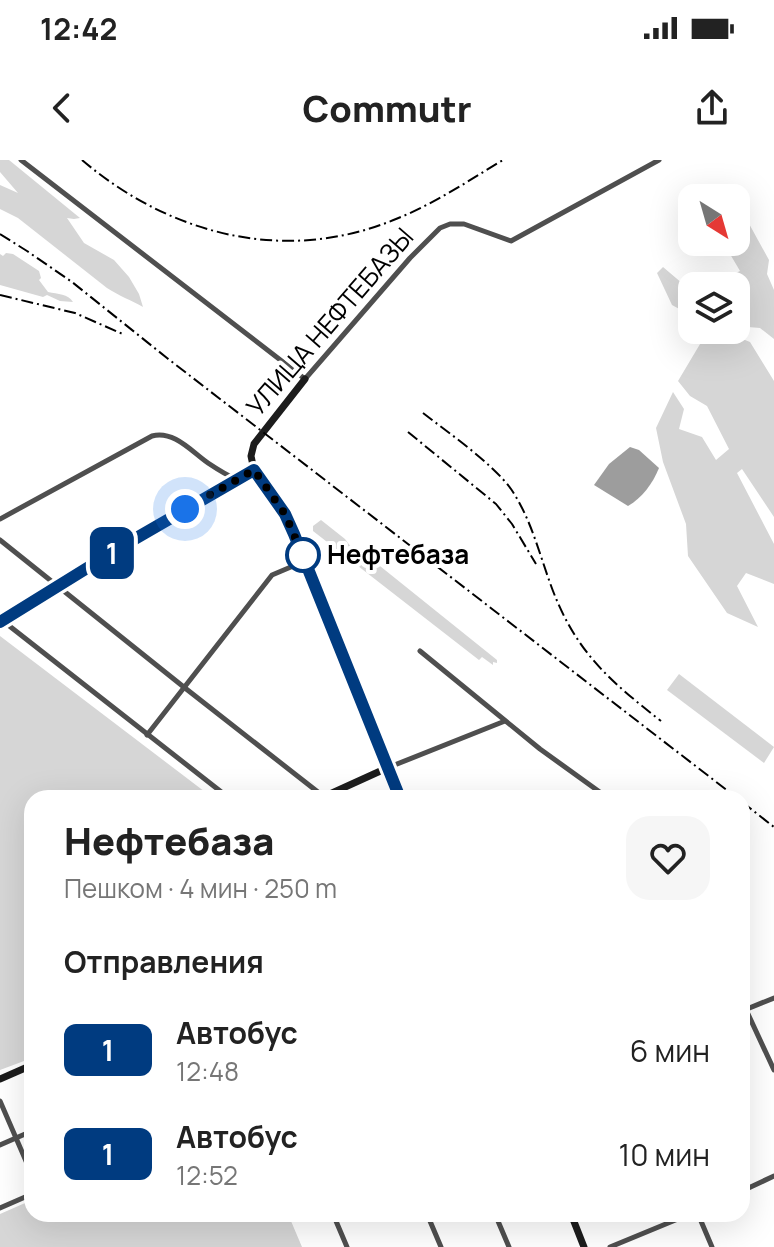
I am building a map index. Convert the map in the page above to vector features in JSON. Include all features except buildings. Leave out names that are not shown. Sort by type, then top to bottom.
[{"type":"main road","name":"УЛИЦА НЕФТЕБАЗЫ","points":[[254,470],[251,456],[254,444],[305,379]]},
{"type":"main road","points":[[1,621],[254,470],[285,514],[397,790]]},
{"type":"main road","points":[[338,790],[387,768]]},
{"type":"main road","points":[[0,1079],[24,1068]]},
{"type":"main road","points":[[574,1222],[584,1247]]},
{"type":"street","points":[[21,160],[305,379]]},
{"type":"street","name":"УЛИЦА НЕФТЕБАЗЫ","points":[[305,379],[440,228],[464,224],[511,241],[659,160]]},
{"type":"street","points":[[0,519],[158,434],[181,442],[215,468],[236,479]]},
{"type":"street","points":[[0,540],[313,790]]},
{"type":"street","points":[[147,735],[272,575],[305,561]]},
{"type":"street","points":[[1,621],[219,790]]},
{"type":"street","points":[[420,651],[505,721],[597,790]]},
{"type":"street","points":[[387,768],[505,721]]},
{"type":"street","points":[[750,1008],[774,998]]},
{"type":"street","points":[[750,1022],[774,1070]]},
{"type":"street","points":[[0,1101],[24,1156]]},
{"type":"street","points":[[0,1145],[24,1134]]},
{"type":"street","points":[[750,1187],[774,1176]]},
{"type":"street","points":[[0,1208],[24,1198]]},
{"type":"street","points":[[336,1222],[347,1247]]},
{"type":"street","points":[[430,1222],[441,1247]]},
{"type":"street","points":[[498,1222],[509,1247]]},
{"type":"street","points":[[610,1247],[671,1222]]},
{"type":"street","points":[[701,1222],[712,1247]]},
{"type":"shaded area","points":[[0,160],[9,160],[80,218],[67,218],[84,243],[114,260],[129,277],[143,307],[107,288],[18,218],[0,209],[0,185],[18,193],[0,172]]},
{"type":"shaded area","points":[[750,225],[769,260],[767,274],[774,290],[774,339],[760,328],[750,327],[750,272],[740,271],[731,256],[750,256]]},
{"type":"shaded area","points":[[0,254],[3,256],[13,254],[39,271],[39,280],[48,292],[66,296],[73,302],[0,285]]},
{"type":"shaded area","points":[[663,267],[678,280],[678,308],[672,305],[657,273]]},
{"type":"shaded area","points":[[750,342],[774,381],[774,517],[742,469],[737,473],[774,544],[774,584],[746,573],[737,586],[758,627],[727,613],[688,556],[686,524],[663,462],[656,428],[673,392],[684,409],[679,429],[702,437],[716,460],[729,449],[707,406],[690,396],[678,381],[700,344]]},
{"type":"shaded area","points":[[630,447],[639,450],[659,468],[646,490],[628,506],[594,485],[609,464]]},
{"type":"shaded area","points":[[321,520],[345,539],[357,555],[365,554],[497,663],[493,662],[493,665],[482,657],[479,660],[313,531],[313,526]]},
{"type":"shaded area","points":[[0,636],[202,790],[24,790],[24,1061],[0,1070]]},
{"type":"shaded area","points":[[679,674],[774,747],[764,763],[667,690]]},
{"type":"shaded area","points":[[24,1204],[24,1222],[291,1222],[302,1247],[0,1247],[0,1214]]},
{"type":"railway","points":[[82,160],[116,186],[191,224],[231,235],[272,240],[313,240],[355,233],[396,219],[503,160]]},
{"type":"railway","points":[[0,234],[72,282],[727,790]]},
{"type":"railway","points":[[0,295],[75,313],[125,335]]},
{"type":"railway","points":[[423,413],[482,459],[511,489],[530,526],[553,591],[573,632],[611,679],[661,721]]},
{"type":"railway","points":[[408,432],[496,504],[536,564]]},
{"type":"railway","points":[[750,808],[774,827]]},
{"type":"bus line","name":"1","points":[[0,622],[254,470],[285,514],[294,534],[397,790]]},
{"type":"place","name":"Нефтебаза","points":[[303,555]]},
{"type":"route","points":[[185,509],[254,470],[285,514],[305,561],[303,555]]}]
